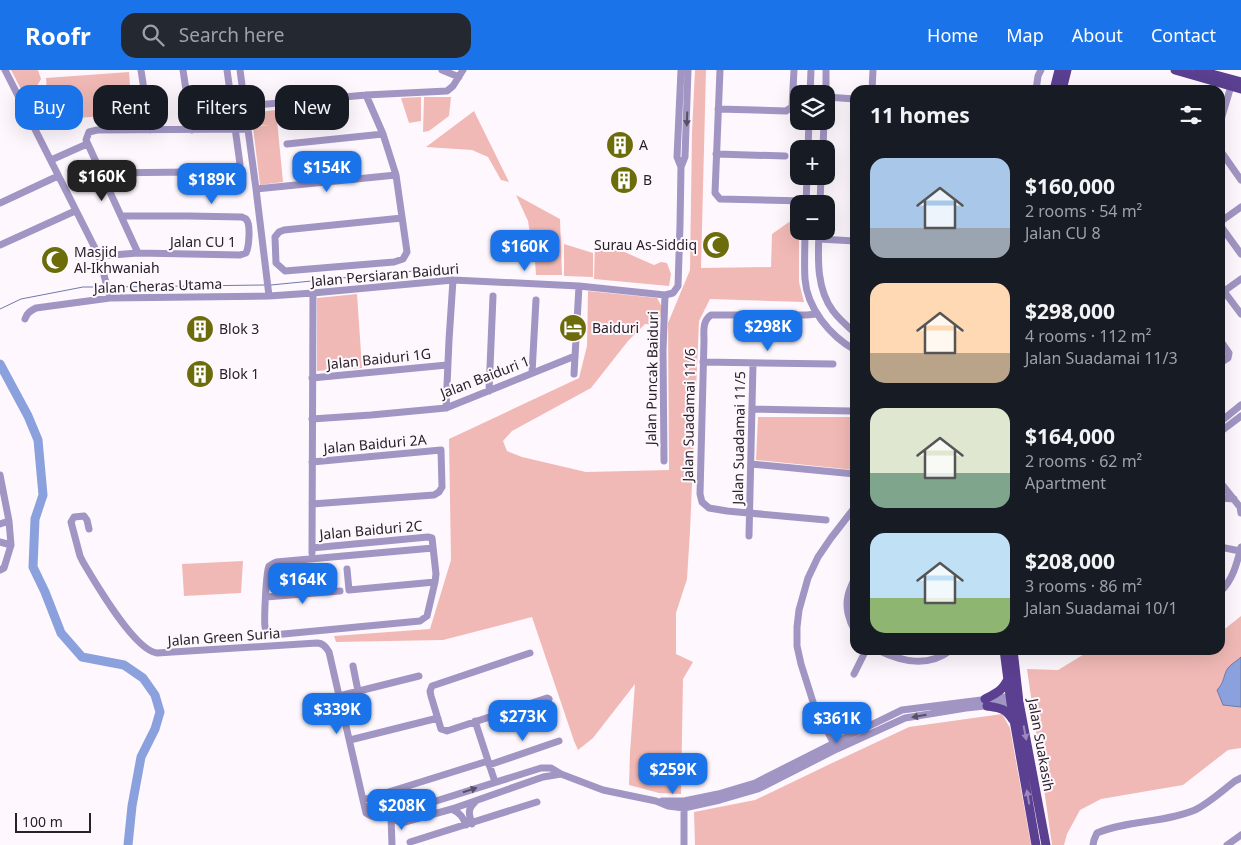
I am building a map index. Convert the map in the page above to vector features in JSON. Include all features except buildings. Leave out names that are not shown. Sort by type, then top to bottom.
[{"type":"main road","points":[[1055,85],[1059,70]]},
{"type":"main road","points":[[1063,85],[1067,70]]},
{"type":"main road","points":[[1175,70],[1241,88]]},
{"type":"main road","points":[[1197,70],[1241,82]]},
{"type":"main road","name":"Jalan Suakasih","points":[[1005,655],[1008,679],[1015,699],[1046,845]]},
{"type":"main road","name":"Jalan Suakasih","points":[[1013,655],[1014,722],[1036,845]]},
{"type":"main road","points":[[986,702],[1004,688],[1008,679]]},
{"type":"main road","points":[[986,702],[1002,708],[1014,722]]},
{"type":"street","points":[[5,70],[99,256],[110,298]]},
{"type":"street","points":[[141,70],[143,85]]},
{"type":"street","points":[[183,70],[185,85]]},
{"type":"street","points":[[227,70],[229,85]]},
{"type":"street","points":[[240,70],[242,85]]},
{"type":"street","points":[[442,70],[459,77]]},
{"type":"street","points":[[265,104],[366,94],[447,91],[463,70]]},
{"type":"street","points":[[666,295],[673,294],[678,286],[680,167],[677,157],[681,70]]},
{"type":"street","points":[[680,167],[685,156],[688,70]]},
{"type":"street","points":[[720,70],[715,192],[720,199],[790,201]]},
{"type":"street","points":[[718,109],[786,111],[792,107],[794,70]]},
{"type":"street","points":[[810,85],[811,70]]},
{"type":"street","points":[[826,70],[826,85]]},
{"type":"street","points":[[872,85],[873,70]]},
{"type":"street","points":[[1037,85],[1041,70]]},
{"type":"street","points":[[1225,106],[1231,86]]},
{"type":"street","points":[[366,94],[383,134],[396,175],[407,252],[403,259],[394,262],[285,271],[276,263],[274,237],[284,230],[402,218]]},
{"type":"street","points":[[835,98],[850,99]]},
{"type":"street","points":[[97,130],[89,132],[87,142],[138,253]]},
{"type":"street","points":[[101,173],[232,173],[238,170],[240,164],[235,130]]},
{"type":"street","points":[[248,130],[269,296]]},
{"type":"street","points":[[287,144],[383,134]]},
{"type":"street","points":[[51,160],[87,142]]},
{"type":"street","points":[[716,154],[785,156]]},
{"type":"street","points":[[1225,157],[1241,180]]},
{"type":"street","points":[[256,188],[396,175]]},
{"type":"street","points":[[0,203],[58,176]]},
{"type":"street","points":[[1225,219],[1241,207]]},
{"type":"street","points":[[0,245],[76,211]]},
{"type":"street","name":"Jalan CU 1","points":[[99,256],[138,253],[240,255],[246,253],[249,247],[248,224],[246,219],[242,217],[121,216]]},
{"type":"street","points":[[1225,230],[1241,254]]},
{"type":"street","points":[[835,238],[850,240]]},
{"type":"street","points":[[805,240],[805,280],[816,314],[830,330],[850,346]]},
{"type":"street","points":[[819,240],[819,274],[823,293],[832,311],[850,328]]},
{"type":"street","points":[[1225,289],[1241,279]]},
{"type":"street","points":[[446,408],[453,280]]},
{"type":"street","name":"Jalan Persiaran Baiduri","points":[[269,296],[453,280],[579,286],[666,295]]},
{"type":"street","points":[[574,374],[579,286]]},
{"type":"street","points":[[312,293],[312,558]]},
{"type":"street","name":"Jalan Puncak Baiduri","points":[[664,461],[663,351],[666,295]]},
{"type":"street","name":"Jalan Cheras Utama","points":[[26,319],[26,315],[36,308],[110,298],[269,296]]},
{"type":"street","points":[[489,391],[493,296]]},
{"type":"street","points":[[1225,296],[1241,314]]},
{"type":"street","points":[[532,373],[536,300]]},
{"type":"street","name":"Jalan Suadamai 11/6","points":[[750,513],[709,508],[702,502],[700,494],[705,323],[711,315],[816,314]]},
{"type":"street","points":[[1225,347],[1229,353],[1228,358],[1225,360]]},
{"type":"street","name":"Jalan Baiduri 1","points":[[312,419],[446,408],[575,356]]},
{"type":"street","points":[[703,362],[834,364]]},
{"type":"street","name":"Jalan Suadamai 11/5","points":[[749,536],[753,362]]},
{"type":"street","name":"Jalan Baiduri 1G","points":[[312,378],[448,365]]},
{"type":"street","points":[[1225,415],[1241,405]]},
{"type":"street","points":[[752,409],[850,411]]},
{"type":"street","points":[[1225,429],[1241,416]]},
{"type":"street","points":[[1225,422],[1229,426]]},
{"type":"street","name":"Jalan Baiduri 2A","points":[[312,462],[441,450],[442,487],[434,495],[312,504]]},
{"type":"street","points":[[751,464],[850,474]]},
{"type":"street","points":[[0,475],[11,545],[4,568],[0,570]]},
{"type":"street","points":[[1225,488],[1240,507],[1241,513]]},
{"type":"street","points":[[1225,498],[1234,499]]},
{"type":"street","points":[[750,513],[826,520]]},
{"type":"street","points":[[836,746],[814,704],[801,664],[797,646],[799,610],[808,578],[818,557],[850,514]]},
{"type":"street","name":"Jalan Green Suria","points":[[89,529],[84,516],[74,517],[71,522],[83,562],[112,609],[128,630],[150,652],[157,654],[321,643],[329,652],[342,695]]},
{"type":"street","points":[[0,524],[8,521]]},
{"type":"street","name":"Jalan Baiduri 2C","points":[[312,548],[428,537],[432,538],[433,548]]},
{"type":"street","points":[[0,542],[11,545]]},
{"type":"street","points":[[1225,547],[1240,549],[1236,564],[1225,587]]},
{"type":"street","points":[[433,548],[436,574],[426,616],[420,621],[273,635],[265,627],[267,572],[270,566],[276,562],[312,558],[433,548]]},
{"type":"street","points":[[347,568],[349,590],[435,582]]},
{"type":"street","points":[[850,591],[847,610],[850,621]]},
{"type":"street","points":[[266,597],[340,592]]},
{"type":"street","points":[[530,653],[432,686],[430,691],[441,729],[447,731],[547,698],[549,699]]},
{"type":"street","points":[[854,674],[864,655]]},
{"type":"street","points":[[888,655],[914,662],[927,661],[944,655]]},
{"type":"street","points":[[353,666],[358,691]]},
{"type":"street","points":[[419,676],[342,695],[353,739],[366,813],[376,818],[391,817],[401,812],[541,768],[551,768],[603,790],[656,801],[668,806],[720,800],[758,789],[836,746],[905,718],[966,708],[986,702]]},
{"type":"street","points":[[684,805],[755,783],[821,749],[836,746],[847,736],[902,710],[1015,699]]},
{"type":"street","points":[[353,739],[438,718]]},
{"type":"street","points":[[475,721],[491,763],[495,782]]},
{"type":"street","points":[[828,730],[839,736],[847,736]]},
{"type":"street","points":[[821,749],[826,743],[828,730]]},
{"type":"street","points":[[363,800],[559,742]]},
{"type":"street","points":[[391,817],[401,823],[477,800],[543,777],[562,774]]},
{"type":"street","points":[[1093,845],[1097,833],[1106,829],[1192,811],[1241,778]]},
{"type":"street","points":[[469,825],[469,811],[471,805],[477,800]]},
{"type":"street","points":[[410,842],[469,825],[537,802]]},
{"type":"street","points":[[684,805],[684,845]]},
{"type":"street","points":[[452,808],[469,825]]},
{"type":"street","points":[[391,817],[392,845]]},
{"type":"street","points":[[1227,845],[1241,835]]},
{"type":"shaded area","points":[[11,70],[38,70],[41,79],[38,85],[19,85]]},
{"type":"shaded area","points":[[695,70],[706,70],[701,268],[771,267],[772,234],[790,221],[790,240],[799,240],[799,282],[804,302],[710,299],[699,321],[687,579],[676,613],[676,654],[693,662],[683,679],[681,794],[659,793],[629,785],[635,684],[593,738],[578,750],[532,617],[443,640],[336,642],[334,636],[430,629],[451,560],[449,439],[579,378],[587,346],[588,291],[657,298],[662,307],[659,325],[645,324],[628,341],[591,388],[512,431],[503,441],[507,451],[522,457],[586,472],[669,470],[668,323],[690,270]]},
{"type":"shaded area","points":[[129,72],[130,85],[93,85],[93,117],[83,118],[83,85],[46,85],[46,78]]},
{"type":"shaded area","points":[[421,97],[421,121],[409,123],[401,98]]},
{"type":"shaded area","points":[[424,97],[451,97],[449,116],[429,131],[423,132]]},
{"type":"shaded area","points":[[275,110],[275,130],[278,130],[283,182],[260,185],[253,130],[265,130],[265,126],[269,125],[265,125],[265,111]]},
{"type":"shaded area","points":[[474,111],[509,182],[501,180],[488,157],[472,150],[426,147]]},
{"type":"shaded area","points":[[516,195],[560,219],[562,275],[536,275],[535,261],[522,262],[520,250],[532,246],[528,221]]},
{"type":"shaded area","points":[[595,239],[654,265],[661,262],[667,263],[671,274],[669,286],[594,279]]},
{"type":"shaded area","points":[[564,244],[593,253],[593,277],[564,276]]},
{"type":"shaded area","points":[[357,294],[362,368],[317,371],[317,298]]},
{"type":"shaded area","points":[[758,417],[850,417],[850,469],[756,460]]},
{"type":"shaded area","points":[[243,561],[241,593],[184,596],[182,564]]},
{"type":"shaded area","points":[[1241,616],[1241,748],[1228,750],[1183,785],[1101,799],[1080,810],[1067,834],[1064,845],[1052,845],[1027,669],[1058,670],[1083,655],[1225,655],[1226,628]]},
{"type":"shaded area","points":[[1002,714],[1010,728],[1031,845],[695,845],[694,812],[755,800],[909,727]]},
{"type":"water","points":[[1241,657],[1241,707],[1223,705],[1217,690],[1228,668]]},
{"type":"waterway","points":[[271,285],[434,269]]},
{"type":"waterway","points":[[111,287],[264,285]]},
{"type":"waterway","points":[[0,309],[21,299],[83,287],[104,287]]},
{"type":"waterway","points":[[0,364],[28,416],[38,440],[43,495],[35,519],[33,567],[61,633],[82,657],[124,665],[143,678],[155,695],[160,712],[155,729],[141,757],[132,806],[128,845]]},
{"type":"place","name":"A","points":[[620,145]]},
{"type":"place","name":"B","points":[[624,180]]},
{"type":"place","name":"Surau As-Siddiq","points":[[716,245]]},
{"type":"place","name":"Masjid Al-Ikhwaniah","points":[[55,260]]},
{"type":"place","name":"Baiduri","points":[[573,328]]},
{"type":"place","name":"Blok 3","points":[[200,329]]},
{"type":"place","name":"Blok 1","points":[[200,374]]}]
